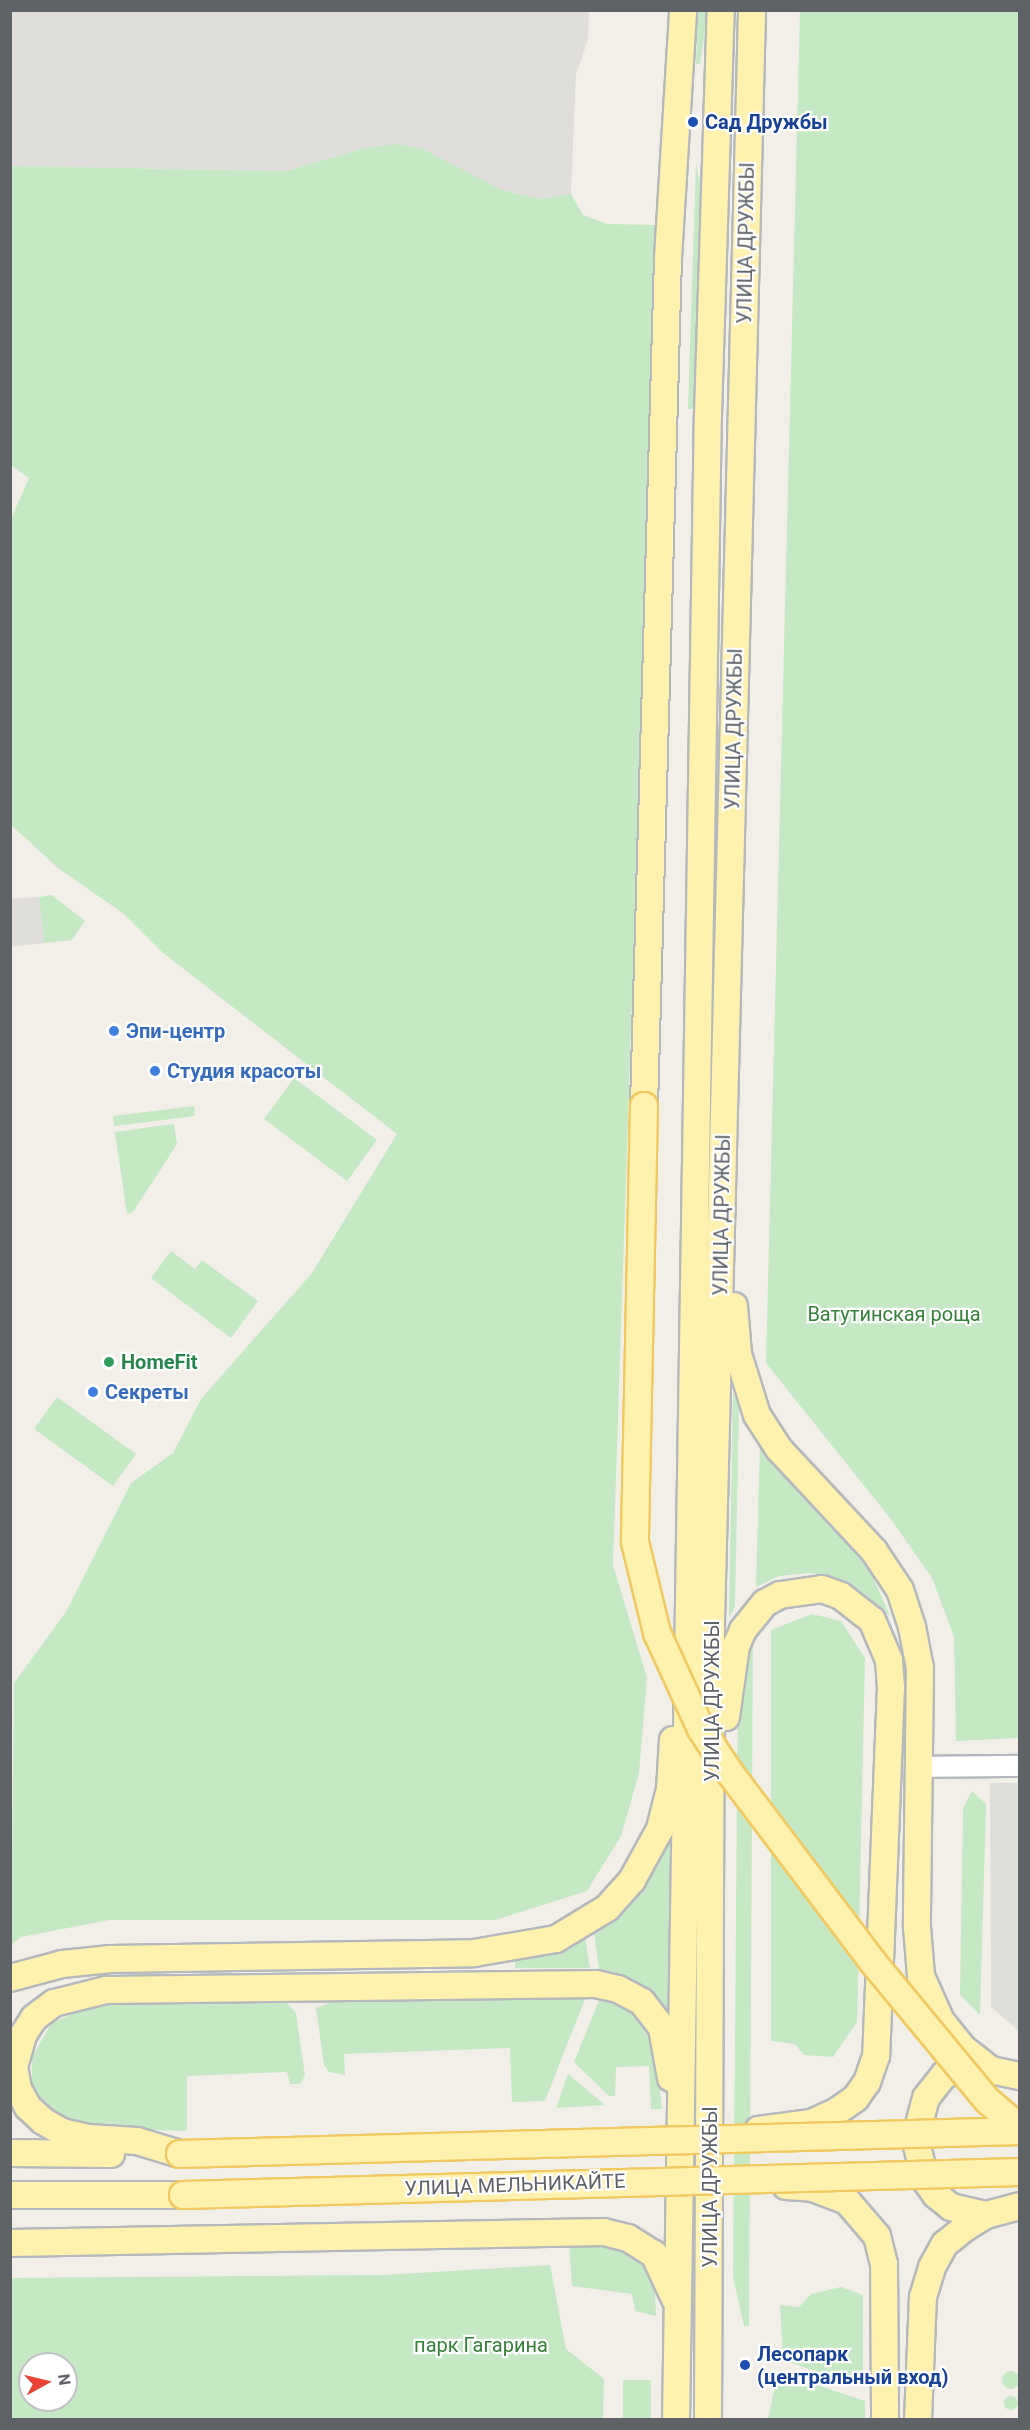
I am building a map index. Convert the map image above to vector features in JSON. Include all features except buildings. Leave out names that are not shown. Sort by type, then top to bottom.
[{"type":"main road","points":[[682,10],[668,258],[644,1106],[635,1542],[657,1633],[701,1729],[730,1773],[872,1961],[988,2101],[1020,2129]]},
{"type":"main road","name":"УЛИЦА ДРУЖБЫ","points":[[676,2420],[691,1621],[708,415],[721,10]]},
{"type":"main road","name":"УЛИЦА ДРУЖБЫ","points":[[708,2420],[711,1621],[752,10]]},
{"type":"main road","points":[[723,1184],[733,1238],[734,1317],[746,1386],[757,1415],[779,1449],[874,1551],[900,1590],[920,1668],[917,1927],[921,1976],[941,2021],[964,2049],[991,2070]]},
{"type":"main road","points":[[712,1828],[736,1646],[742,1629],[765,1603],[800,1590],[822,1589],[841,1596],[872,1620],[882,1638],[889,1660],[891,1687],[876,2056],[867,2082],[856,2098],[811,2123],[772,2126],[740,2136]]},
{"type":"main road","points":[[10,1978],[62,1964],[111,1959],[474,1953],[556,1939],[585,1924],[607,1908],[632,1880],[660,1829],[670,1789],[675,1714],[691,1621]]},
{"type":"main road","points":[[180,2154],[137,2141],[88,2138],[62,2132],[43,2121],[28,2107],[18,2090],[14,2067],[23,2035],[34,2018],[54,2003],[106,1990],[596,1984],[618,1989],[642,2002],[662,2028],[669,2056],[673,2117],[682,2152]]},
{"type":"main road","points":[[986,2215],[951,2207],[936,2195],[926,2181],[915,2139],[926,2098],[944,2075],[962,2068],[991,2070],[1020,2076]]},
{"type":"main road","points":[[10,2153],[180,2154],[1020,2129]]},
{"type":"main road","name":"УЛИЦА МЕЛЬНИКАЙТЕ","points":[[10,2195],[183,2195],[742,2177],[1020,2172]]},
{"type":"main road","points":[[742,2177],[775,2185],[813,2188],[847,2201],[877,2236],[884,2264],[885,2420]]},
{"type":"main road","points":[[918,2420],[923,2297],[932,2267],[945,2244],[986,2215],[1020,2206]]},
{"type":"main road","points":[[10,2243],[604,2232],[628,2238],[654,2254],[678,2306]]},
{"type":"street","points":[[920,1767],[1020,1766]]},
{"type":"shaded area","points":[[11,11],[589,11],[588,40],[576,74],[571,194],[541,199],[502,190],[423,149],[365,148],[286,171],[11,166]]},
{"type":"shaded area","points":[[39,897],[44,943],[11,947],[11,899]]},
{"type":"shaded area","points":[[990,1783],[1019,1783],[1019,2031],[991,2007]]},
{"type":"green space","points":[[698,11],[708,11],[700,64],[696,64]]},
{"type":"green space","name":"Ватутинская роща","points":[[800,11],[1019,11],[1019,1738],[956,1741],[954,1637],[932,1578],[890,1518],[766,1363]]},
{"type":"green space","points":[[398,144],[423,149],[502,190],[541,199],[571,194],[583,215],[608,224],[658,225],[613,1565],[647,1678],[639,1773],[621,1836],[587,1891],[495,1920],[109,1920],[21,1937],[11,1945],[14,1683],[66,1612],[131,1483],[173,1453],[201,1399],[312,1273],[397,1134],[163,953],[124,914],[58,868],[11,825],[11,519],[29,478],[11,465],[11,166],[286,171],[365,148]]},
{"type":"green space","points":[[696,163],[705,208],[696,409],[688,409]]},
{"type":"green space","points":[[52,895],[85,921],[72,940],[44,943],[39,897]]},
{"type":"green space","points":[[294,1078],[377,1140],[347,1181],[264,1119]]},
{"type":"green space","points":[[194,1106],[195,1116],[114,1126],[113,1116]]},
{"type":"green space","points":[[174,1124],[177,1144],[133,1212],[127,1214],[115,1132]]},
{"type":"green space","points":[[171,1251],[195,1269],[202,1260],[258,1301],[231,1338],[151,1278]]},
{"type":"green space","points":[[733,1392],[739,1408],[735,1607],[729,1617]]},
{"type":"green space","points":[[57,1397],[136,1454],[113,1486],[34,1429]]},
{"type":"green space","points":[[760,1441],[788,1477],[864,1557],[890,1616],[838,1579],[810,1573],[779,1576],[756,1587]]},
{"type":"green space","points":[[812,1614],[841,1621],[865,1658],[857,2022],[833,2057],[804,2055],[795,2044],[771,2041],[771,1630]]},
{"type":"green space","points":[[753,1630],[749,2326],[744,2326],[733,2277],[738,1679]]},
{"type":"green space","points":[[972,1791],[986,1804],[980,2015],[960,1995],[963,1809]]},
{"type":"green space","points":[[672,1825],[671,2022],[655,1999],[635,1983],[616,1973],[599,1970],[594,1932],[627,1905],[645,1882],[661,1857]]},
{"type":"green space","points":[[585,1936],[590,1968],[515,1968],[515,1960],[546,1953]]},
{"type":"green space","points":[[587,1994],[545,2101],[512,2102],[510,2048],[344,2054],[345,2075],[329,2072],[324,2065],[316,2008],[335,2001]]},
{"type":"green space","points":[[600,1998],[628,2009],[650,2038],[657,2059],[662,2109],[651,2109],[649,2066],[616,2067],[615,2096],[609,2096],[574,2062]]},
{"type":"green space","points":[[136,2001],[285,2001],[296,2013],[305,2076],[300,2084],[290,2084],[287,2072],[187,2076],[187,2131],[85,2128],[61,2121],[43,2105],[32,2084],[32,2057],[51,2024],[84,2008]]},
{"type":"green space","points":[[568,2074],[605,2105],[556,2108]]},
{"type":"green space","points":[[594,2244],[618,2248],[634,2256],[645,2269],[655,2289],[656,2316],[635,2311],[632,2294],[572,2286],[569,2246]]},
{"type":"green space","name":"парк Гагарина","points":[[550,2265],[566,2349],[604,2379],[603,2419],[11,2419],[11,2278],[383,2275]]},
{"type":"green space","points":[[841,2287],[863,2295],[863,2387],[783,2360],[780,2305],[799,2307],[811,2294]]},
{"type":"green space","points":[[1011,2371],[1017,2374],[1020,2380],[1017,2386],[1011,2389],[1005,2386],[1002,2380],[1005,2374]]},
{"type":"green space","points":[[778,2372],[865,2401],[865,2419],[768,2419]]},
{"type":"green space","points":[[623,2380],[651,2380],[651,2419],[623,2419]]},
{"type":"green space","points":[[1011,2396],[1016,2398],[1018,2403],[1016,2408],[1011,2410],[1006,2408],[1004,2403],[1006,2398]]},
{"type":"place","name":"Сад Дружбы","points":[[693,122]]},
{"type":"place","name":"Эпи-центр","points":[[114,1031]]},
{"type":"place","name":"Студия красоты","points":[[155,1071]]},
{"type":"place","name":"HomeFit","points":[[109,1362]]},
{"type":"place","name":"Секреты","points":[[93,1392]]},
{"type":"place","name":"Лесопарк (центральный вход)","points":[[745,2365]]}]
